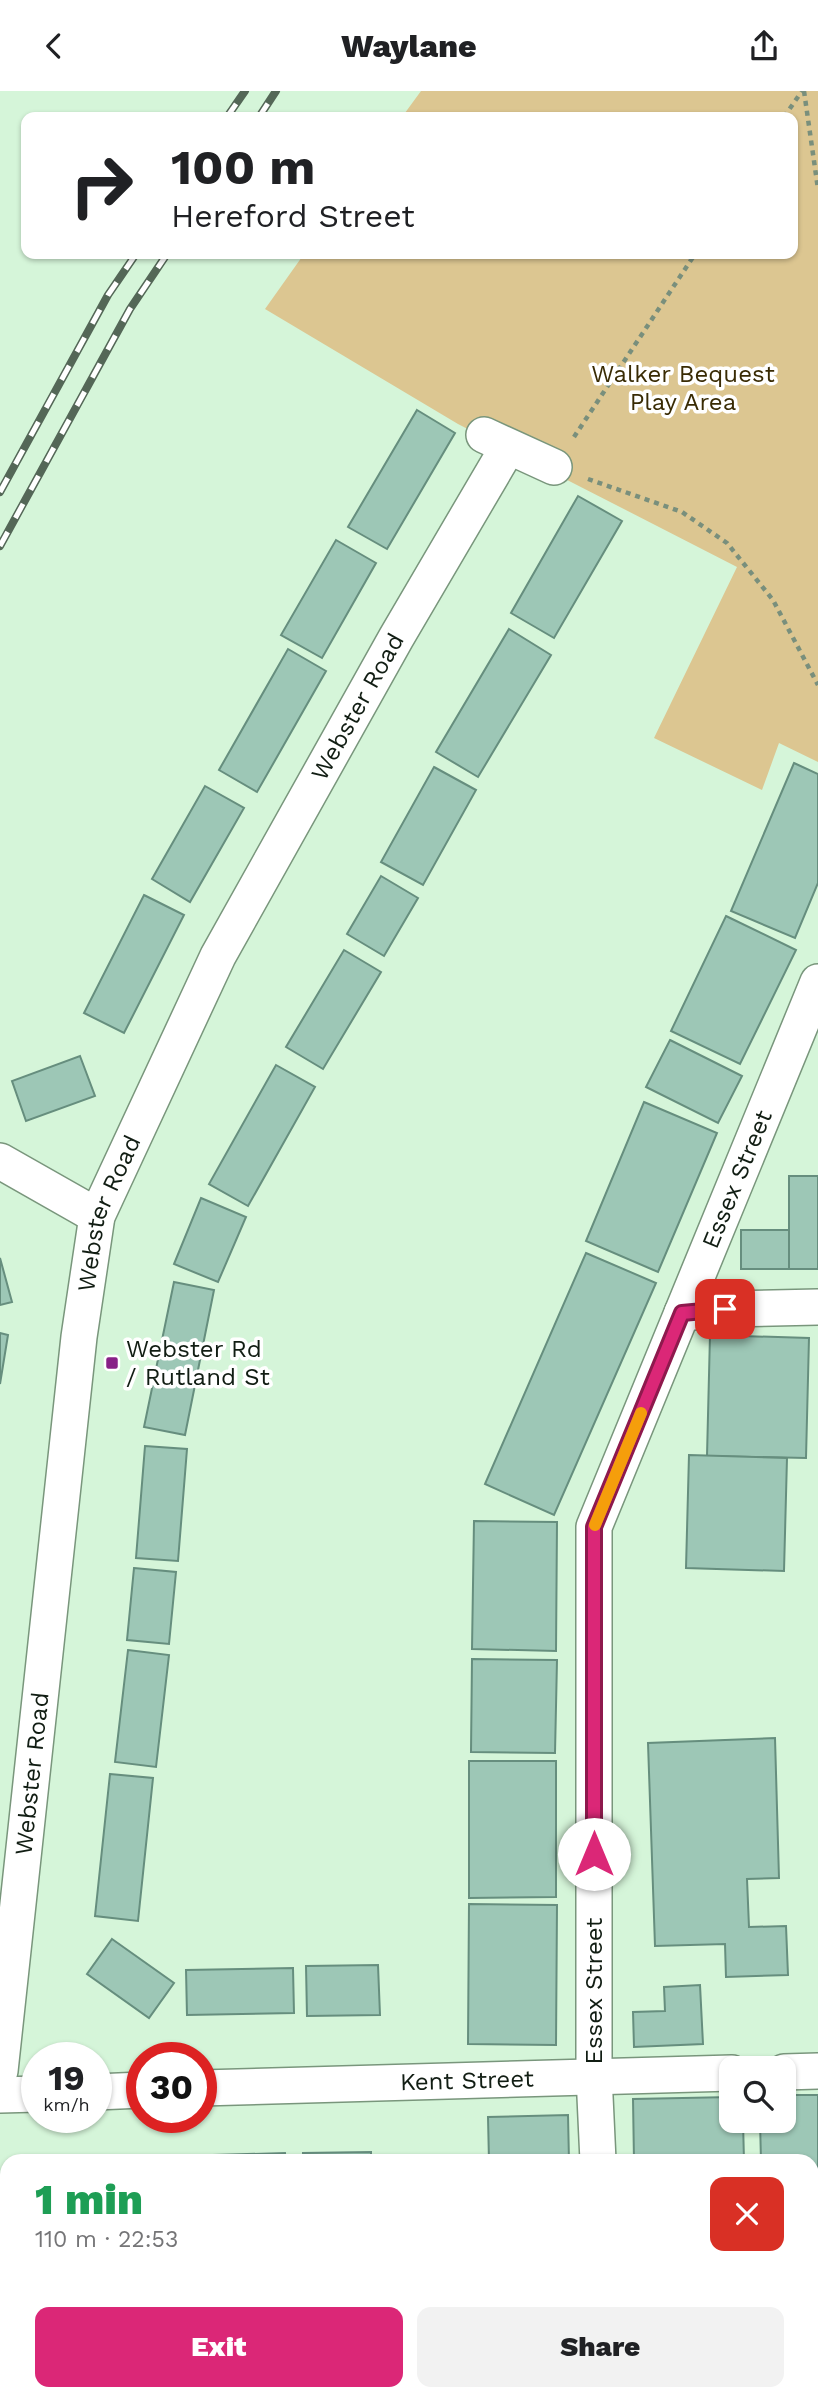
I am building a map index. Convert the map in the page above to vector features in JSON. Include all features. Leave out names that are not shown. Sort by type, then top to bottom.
[{"type":"street","name":"Webster Road","points":[[0,2071],[77,1351],[97,1216],[218,956],[396,638],[496,441],[554,467]]},
{"type":"street","name":"Essex Street","points":[[598,2154],[594,2075],[594,1527],[818,982]]},
{"type":"street","points":[[0,1161],[97,1216]]},
{"type":"street","points":[[682,1313],[725,1309],[818,1307]]},
{"type":"street","points":[[796,2071],[818,2071]]},
{"type":"street","name":"Kent Street","points":[[217,2087],[719,2073]]},
{"type":"street","points":[[0,2095],[21,2094]]},
{"type":"path","points":[[788,112],[803,91]]},
{"type":"path","points":[[803,91],[818,189]]},
{"type":"path","points":[[692,259],[554,467],[682,512],[727,543],[773,600],[818,685]]},
{"type":"green space","name":"Walker Bequest Play Area","points":[[421,91],[818,91],[818,762],[779,743],[762,790],[654,738],[737,567],[458,424],[265,309],[300,259],[798,259],[798,112],[406,112]]},
{"type":"building","points":[[417,410],[455,433],[387,549],[348,527]]},
{"type":"building","points":[[578,496],[622,521],[554,638],[511,613]]},
{"type":"building","points":[[336,540],[376,563],[322,658],[281,635]]},
{"type":"building","points":[[509,629],[551,655],[478,777],[436,752]]},
{"type":"building","points":[[288,649],[326,671],[257,792],[219,770]]},
{"type":"building","points":[[794,763],[818,774],[818,883],[795,938],[731,911]]},
{"type":"building","points":[[434,767],[476,790],[423,885],[381,862]]},
{"type":"building","points":[[205,786],[244,808],[190,902],[152,879]]},
{"type":"building","points":[[381,876],[418,898],[384,956],[347,934]]},
{"type":"building","points":[[144,895],[184,915],[124,1033],[84,1013]]},
{"type":"building","points":[[726,916],[796,950],[740,1064],[671,1031]]},
{"type":"building","points":[[344,950],[381,972],[323,1069],[286,1047]]},
{"type":"building","points":[[670,1040],[742,1076],[718,1123],[646,1087]]},
{"type":"building","points":[[80,1056],[95,1096],[26,1121],[12,1081]]},
{"type":"building","points":[[276,1065],[315,1087],[248,1206],[209,1184]]},
{"type":"building","points":[[644,1102],[717,1133],[658,1272],[586,1241]]},
{"type":"building","points":[[789,1176],[818,1176],[818,1269],[789,1269]]},
{"type":"building","points":[[201,1198],[246,1217],[218,1282],[174,1264]]},
{"type":"building","points":[[741,1230],[789,1230],[789,1269],[741,1269]]},
{"type":"building","points":[[586,1253],[656,1283],[554,1515],[485,1484]]},
{"type":"building","points":[[0,1258],[12,1302],[0,1305]]},
{"type":"building","points":[[174,1282],[214,1290],[185,1435],[144,1427]]},
{"type":"building","points":[[0,1333],[8,1335],[0,1384]]},
{"type":"building","points":[[710,1335],[809,1338],[806,1458],[707,1456]]},
{"type":"building","points":[[145,1446],[187,1449],[178,1561],[136,1558]]},
{"type":"building","points":[[689,1455],[787,1458],[784,1571],[686,1568]]},
{"type":"building","points":[[474,1521],[557,1522],[556,1651],[472,1649]]},
{"type":"building","points":[[134,1568],[176,1572],[169,1644],[127,1640]]},
{"type":"building","points":[[128,1650],[169,1655],[156,1767],[115,1762]]},
{"type":"building","points":[[472,1659],[557,1660],[555,1753],[471,1752]]},
{"type":"building","points":[[775,1738],[779,1878],[747,1879],[749,1927],[786,1926],[788,1975],[726,1977],[725,1944],[655,1946],[648,1743]]},
{"type":"building","points":[[469,1761],[556,1761],[556,1897],[469,1898]]},
{"type":"building","points":[[110,1774],[153,1778],[138,1921],[95,1916]]},
{"type":"building","points":[[469,1904],[557,1905],[556,2045],[468,2044]]},
{"type":"building","points":[[112,1939],[174,1983],[149,2018],[87,1974]]},
{"type":"building","points":[[378,1965],[380,2015],[307,2016],[306,1966]]},
{"type":"building","points":[[293,1968],[294,2013],[187,2015],[186,1970]]},
{"type":"building","points":[[700,1985],[703,2044],[634,2047],[633,2012],[665,2011],[664,1987]]},
{"type":"building","points":[[796,2095],[818,2095],[818,2154],[761,2154],[760,2133],[796,2133]]},
{"type":"building","points":[[719,2097],[719,2133],[743,2133],[744,2154],[634,2154],[633,2099]]},
{"type":"building","points":[[568,2115],[569,2154],[489,2154],[488,2117]]},
{"type":"building","points":[[371,2152],[371,2154],[303,2154]]},
{"type":"railway","points":[[230,112],[245,91]]},
{"type":"railway","points":[[262,112],[276,91]]},
{"type":"railway","points":[[0,492],[108,295],[133,259]]},
{"type":"railway","points":[[0,546],[130,309],[164,259]]},
{"type":"slow traffic","points":[[595,1525],[641,1413]]},
{"type":"place","name":"Webster Rd / Rutland St","points":[[112,1363]]},
{"type":"route","points":[[594,1854],[594,1527],[682,1313],[725,1309]]}]
